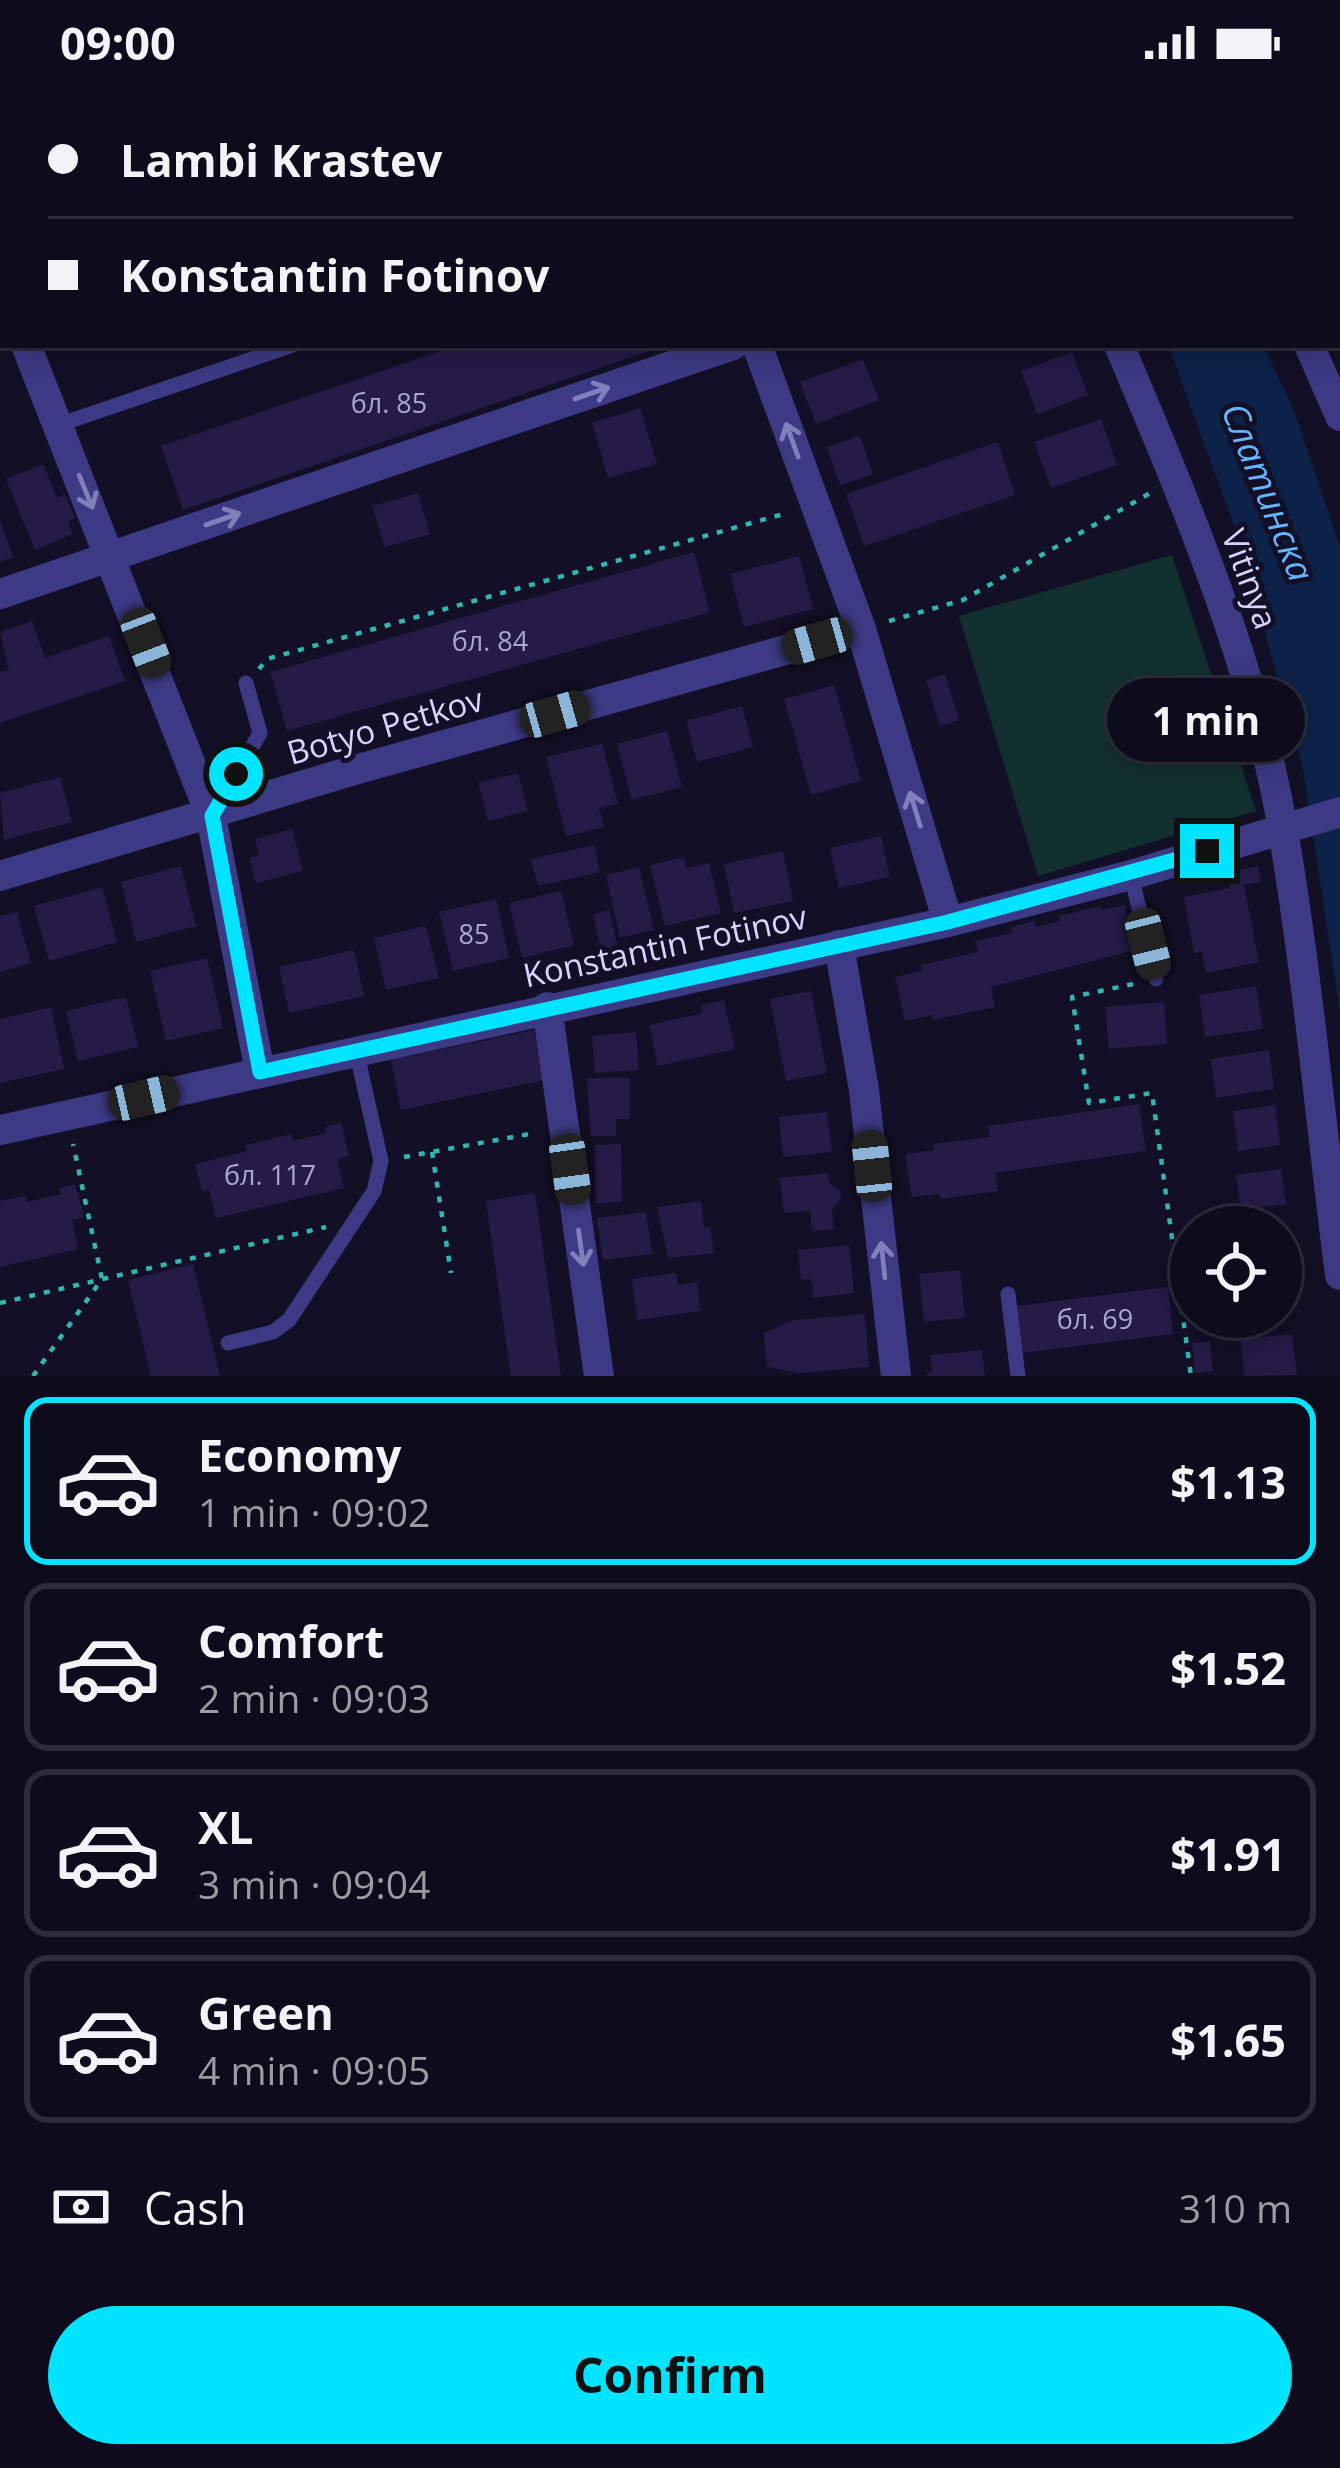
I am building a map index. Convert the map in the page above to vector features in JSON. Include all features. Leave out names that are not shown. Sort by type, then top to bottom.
[{"type":"street","points":[[27,348],[212,816],[260,1072]]},
{"type":"street","points":[[0,594],[724,348]]},
{"type":"street","points":[[758,348],[861,629],[948,922]]},
{"type":"street","name":"Vitinya","points":[[1120,348],[1175,479],[1239,654],[1292,825],[1340,1275]]},
{"type":"street","points":[[1310,348],[1340,416]]},
{"type":"street","name":"Botyo Petkov","points":[[0,876],[358,769],[861,629]]},
{"type":"street","name":"Konstantin Fotinov","points":[[0,1130],[948,922],[1340,812]]},
{"type":"street","points":[[839,945],[864,1090],[896,1376]]},
{"type":"street","points":[[547,1007],[598,1376]]},
{"type":"lane","points":[[58,425],[284,348]]},
{"type":"lane","points":[[212,816],[260,733],[246,683]]},
{"type":"lane","points":[[1131,874],[1156,979]]},
{"type":"lane","points":[[228,1342],[274,1332],[290,1320],[374,1191],[381,1162],[356,1050]]},
{"type":"lane","points":[[1008,1294],[1018,1376]]},
{"type":"path","points":[[861,629],[963,600],[1175,479]]},
{"type":"path","points":[[246,683],[267,659],[815,505]]},
{"type":"path","points":[[1156,979],[1072,998],[1089,1103],[1152,1094],[1191,1376]]},
{"type":"path","points":[[33,1376],[102,1279],[67,1115]]},
{"type":"path","points":[[381,1162],[564,1127]]},
{"type":"path","points":[[433,1152],[451,1273]]},
{"type":"path","points":[[0,1304],[355,1220]]},
{"type":"green space","points":[[1172,555],[1256,811],[1038,876],[959,616]]},
{"type":"water","name":"Слатинска","points":[[1169,348],[1264,348],[1295,413],[1340,547],[1340,1013],[1303,769],[1239,539]]},
{"type":"building","points":[[449,348],[658,348],[183,510],[161,446]]},
{"type":"building","points":[[1072,352],[1088,395],[1037,414],[1021,371]]},
{"type":"building","points":[[863,359],[879,400],[816,424],[800,382]]},
{"type":"building","points":[[640,408],[657,464],[608,478],[592,423]]},
{"type":"building","points":[[1101,419],[1117,465],[1051,488],[1034,442]]},
{"type":"building","points":[[860,436],[873,474],[840,485],[827,447]]},
{"type":"building","points":[[998,442],[1015,495],[864,546],[846,494]]},
{"type":"building","points":[[43,464],[57,498],[65,494],[75,518],[68,521],[73,534],[35,550],[6,479]]},
{"type":"building","points":[[418,493],[430,534],[385,547],[372,506]]},
{"type":"building","points":[[0,520],[13,557],[0,562]]},
{"type":"building","points":[[694,552],[710,612],[287,731],[270,672]]},
{"type":"building","points":[[799,556],[813,609],[744,627],[730,574]]},
{"type":"building","points":[[32,621],[45,658],[109,636],[125,681],[0,723],[0,672],[9,670],[0,632]]},
{"type":"building","points":[[945,674],[959,720],[940,726],[926,680]]},
{"type":"building","points":[[834,685],[861,781],[811,795],[784,699]]},
{"type":"building","points":[[742,706],[753,747],[697,762],[686,721]]},
{"type":"building","points":[[667,731],[682,787],[632,800],[617,744]]},
{"type":"building","points":[[602,744],[618,804],[599,808],[604,827],[566,836],[546,757]]},
{"type":"building","points":[[518,773],[528,811],[488,821],[478,783]]},
{"type":"building","points":[[60,777],[72,822],[4,840],[0,793]]},
{"type":"building","points":[[292,829],[303,871],[256,883],[249,858],[259,856],[255,839]]},
{"type":"building","points":[[881,836],[890,877],[839,888],[830,848]]},
{"type":"building","points":[[594,845],[600,872],[538,886],[531,859]]},
{"type":"building","points":[[783,851],[793,901],[734,913],[724,864]]},
{"type":"building","points":[[684,857],[686,868],[709,863],[721,913],[665,926],[650,865]]},
{"type":"building","points":[[181,866],[196,926],[136,942],[121,882]]},
{"type":"building","points":[[1258,866],[1261,882],[1244,885],[1259,962],[1206,973],[1202,952],[1194,953],[1184,897],[1230,888],[1227,873]]},
{"type":"building","points":[[639,867],[654,930],[620,938],[606,875]]},
{"type":"building","points":[[102,887],[117,942],[49,961],[34,906]]},
{"type":"building","points":[[561,891],[574,945],[522,958],[509,903]]},
{"type":"building","points":[[496,899],[509,958],[453,971],[439,912]]},
{"type":"building","points":[[1125,905],[1135,950],[991,987],[995,1007],[905,1021],[895,977],[922,971],[921,965],[978,952],[975,941],[1012,933],[1011,927],[1034,921],[1036,927],[1060,921],[1059,916]]},
{"type":"building","points":[[609,910],[620,956],[603,959],[593,915]]},
{"type":"building","points":[[17,912],[31,963],[0,972],[0,916]]},
{"type":"building","points":[[426,926],[439,978],[386,990],[374,938]]},
{"type":"building","points":[[354,950],[364,996],[289,1013],[279,967]]},
{"type":"building","points":[[207,958],[223,1028],[166,1041],[150,971]]},
{"type":"building","points":[[1256,986],[1263,1029],[1205,1037],[1199,995]]},
{"type":"building","points":[[811,991],[827,1073],[786,1081],[770,999]]},
{"type":"building","points":[[126,997],[138,1047],[78,1061],[66,1011]]},
{"type":"building","points":[[724,1000],[735,1049],[658,1066],[649,1025],[703,1013],[701,1005]]},
{"type":"building","points":[[1164,1002],[1167,1044],[1109,1049],[1105,1007]]},
{"type":"building","points":[[51,1007],[64,1069],[0,1083],[0,1019]]},
{"type":"building","points":[[534,1030],[545,1080],[401,1110],[391,1060]]},
{"type":"building","points":[[636,1032],[639,1070],[595,1073],[592,1036]]},
{"type":"building","points":[[1269,1050],[1274,1089],[1216,1098],[1211,1059]]},
{"type":"building","points":[[587,1078],[630,1078],[630,1119],[616,1119],[616,1136],[591,1136]]},
{"type":"building","points":[[1139,1104],[1146,1151],[995,1173],[998,1191],[940,1199],[939,1194],[912,1197],[905,1154],[934,1150],[933,1144],[990,1137],[988,1126]]},
{"type":"building","points":[[1275,1105],[1280,1145],[1238,1151],[1233,1111]]},
{"type":"building","points":[[827,1112],[832,1152],[783,1157],[779,1117]]},
{"type":"building","points":[[341,1123],[349,1156],[337,1159],[344,1188],[216,1218],[209,1190],[202,1191],[195,1164],[291,1134],[293,1141],[326,1133],[325,1127]]},
{"type":"building","points":[[621,1144],[622,1202],[596,1203],[595,1145]]},
{"type":"building","points":[[1281,1169],[1286,1204],[1240,1206],[1236,1175]]},
{"type":"building","points":[[828,1173],[841,1199],[832,1210],[834,1229],[812,1231],[810,1211],[784,1213],[780,1178]]},
{"type":"building","points":[[75,1184],[84,1217],[72,1220],[78,1249],[0,1267],[0,1201],[26,1196],[27,1202],[61,1194],[59,1188]]},
{"type":"building","points":[[535,1193],[561,1376],[511,1376],[486,1201]]},
{"type":"building","points":[[701,1201],[704,1228],[710,1227],[714,1253],[668,1258],[657,1207]]},
{"type":"building","points":[[646,1212],[652,1254],[603,1260],[597,1218]]},
{"type":"building","points":[[849,1245],[854,1293],[813,1298],[811,1279],[801,1280],[798,1250]]},
{"type":"building","points":[[193,1264],[220,1376],[151,1376],[128,1280]]},
{"type":"building","points":[[960,1270],[965,1318],[924,1322],[919,1274]]},
{"type":"building","points":[[676,1273],[678,1285],[697,1282],[700,1311],[637,1320],[632,1279]]},
{"type":"building","points":[[1168,1287],[1170,1334],[1022,1353],[1016,1306]]},
{"type":"building","points":[[865,1314],[869,1367],[799,1373],[767,1367],[764,1333],[794,1320]]},
{"type":"building","points":[[1292,1338],[1297,1375],[1245,1376],[1240,1340]]},
{"type":"building","points":[[1210,1341],[1213,1371],[1195,1373],[1192,1343]]},
{"type":"building","points":[[982,1350],[985,1376],[924,1376],[932,1372],[930,1355]]},
{"type":"route","points":[[236,774],[212,816],[260,1072],[948,922],[1207,851]]}]
